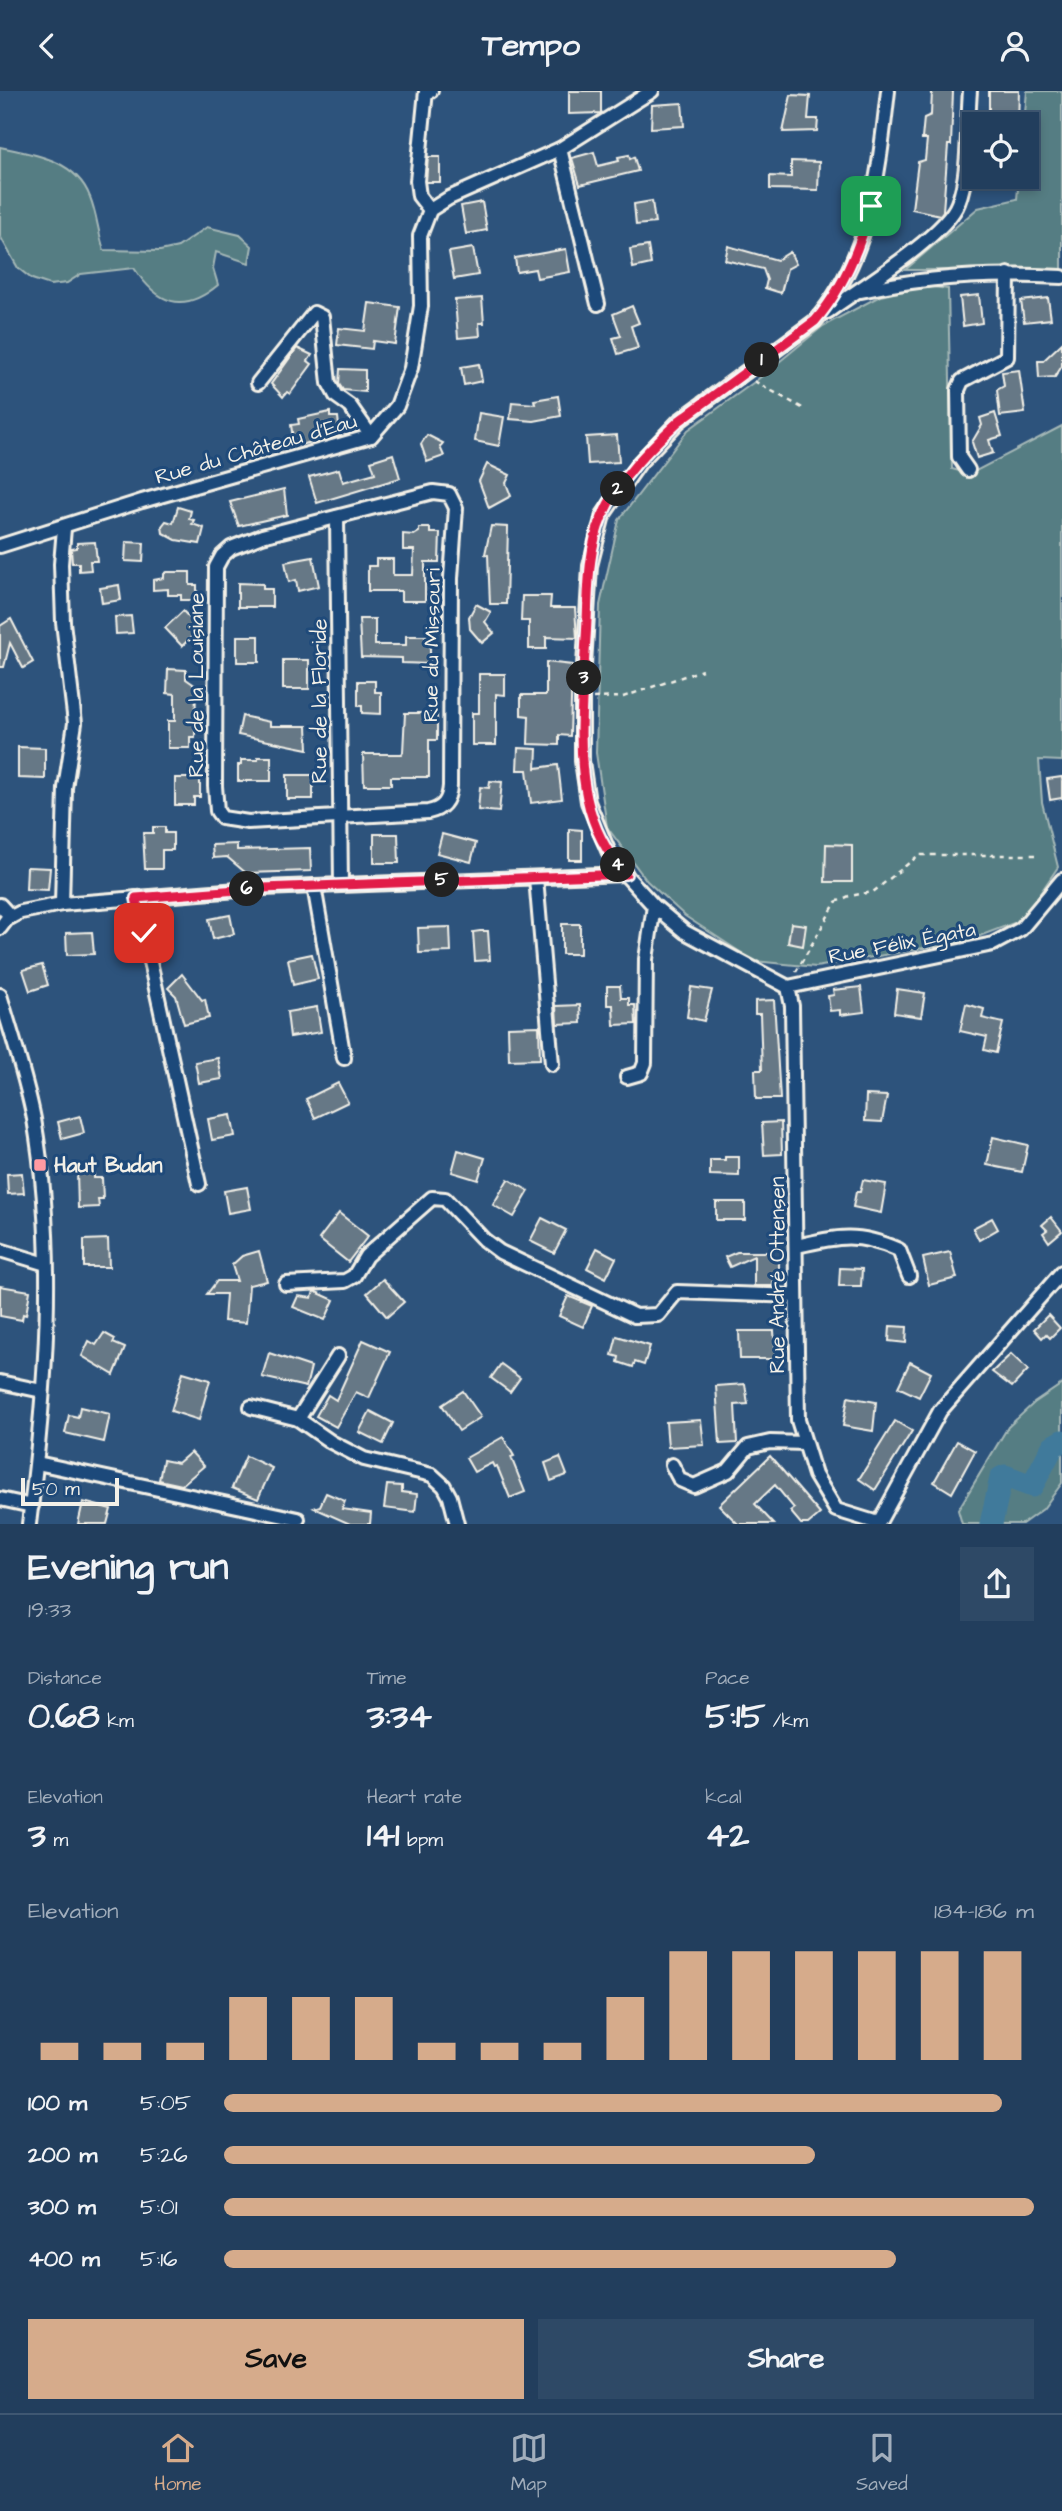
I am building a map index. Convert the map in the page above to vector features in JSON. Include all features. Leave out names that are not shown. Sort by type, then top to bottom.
[{"type":"street","points":[[431,91],[426,92],[417,181],[419,196],[430,210],[449,198],[560,149],[652,91]]},
{"type":"street","points":[[815,321],[840,285],[867,222],[888,91]]},
{"type":"street","points":[[788,987],[685,932],[654,906],[612,860],[587,802],[582,761],[582,698],[590,566],[603,515],[620,485],[663,436],[742,374],[935,233],[952,216],[961,197],[970,91]]},
{"type":"street","points":[[560,149],[598,304]]},
{"type":"street","name":"Rue du Château d'Eau","points":[[0,546],[64,528],[142,501],[371,436],[397,406],[411,368],[421,306],[420,236],[430,210]]},
{"type":"street","points":[[854,292],[944,276],[1008,274],[1062,277]]},
{"type":"street","points":[[968,470],[959,457],[958,390],[962,381],[1007,357],[1008,274]]},
{"type":"street","points":[[258,383],[314,313],[322,317],[330,383],[335,396],[350,406],[371,436]]},
{"type":"street","name":"Rue du Missouri","points":[[337,517],[433,492],[449,494],[456,508],[451,579],[449,798],[441,808],[428,812],[339,816]]},
{"type":"street","name":"Rue de la Louisiane","points":[[337,517],[262,536],[231,548],[222,556],[216,567],[215,786],[217,811],[222,818],[230,821],[339,816]]},
{"type":"street","name":"Rue de la Floride","points":[[337,517],[341,885]]},
{"type":"street","points":[[62,904],[65,788],[75,723],[63,622],[61,564],[64,528]]},
{"type":"street","points":[[0,928],[11,917],[32,909],[62,904],[314,886],[626,874]]},
{"type":"street","points":[[536,878],[552,1064]]},
{"type":"street","name":"Rue Félix Égata","points":[[788,987],[993,944],[1021,929],[1062,880]]},
{"type":"street","points":[[314,886],[344,1058]]},
{"type":"street","points":[[136,898],[199,1184]]},
{"type":"street","points":[[0,905],[11,917]]},
{"type":"street","points":[[627,1077],[640,1073],[645,1063],[646,959],[654,906]]},
{"type":"street","name":"Rue André Ottensen","points":[[788,987],[792,1006],[798,1420],[815,1475],[836,1510],[878,1524]]},
{"type":"street","points":[[0,995],[34,1120],[43,1192],[46,1264],[42,1391],[29,1524]]},
{"type":"street","points":[[286,1284],[345,1281],[354,1276],[366,1256],[432,1198],[445,1199],[492,1246],[635,1316],[658,1315],[677,1292],[796,1296]]},
{"type":"street","points":[[797,1242],[850,1235],[876,1240],[899,1250],[909,1276]]},
{"type":"street","points":[[0,1250],[46,1264]]},
{"type":"street","points":[[878,1524],[931,1425],[945,1405],[1062,1272]]},
{"type":"street","points":[[298,1419],[338,1356]]},
{"type":"street","points":[[0,1383],[42,1391]]},
{"type":"street","points":[[251,1407],[298,1419],[349,1453],[439,1479],[450,1497],[457,1524]]},
{"type":"street","points":[[672,1465],[680,1480],[695,1486],[728,1471],[748,1447],[770,1442],[805,1443]]},
{"type":"street","points":[[37,1463],[298,1519]]},
{"type":"street","points":[[0,1499],[32,1506]]},
{"type":"path","points":[[742,374],[806,409]]},
{"type":"path","points":[[582,698],[623,697],[702,670]]},
{"type":"path","points":[[788,987],[836,902],[849,896],[873,892],[919,855],[1035,855]]},
{"type":"green space","points":[[1027,91],[1062,91],[1062,270],[905,270],[978,208],[1017,199],[1018,189],[1039,189],[1039,112],[1025,112]]},
{"type":"green space","points":[[0,147],[40,156],[65,167],[75,175],[90,197],[104,250],[160,251],[178,247],[207,227],[240,235],[252,246],[249,263],[216,252],[213,268],[218,285],[193,300],[182,302],[161,297],[134,268],[81,274],[67,283],[50,285],[32,279],[18,268],[0,236]]},
{"type":"green space","points":[[926,286],[948,289],[952,469],[970,474],[1062,426],[1062,761],[1039,760],[1042,802],[1058,867],[1022,920],[969,940],[816,967],[754,961],[685,916],[647,881],[607,827],[596,753],[600,605],[619,520],[688,430],[757,380],[823,326],[880,296]]},
{"type":"green space","points":[[1062,1384],[1062,1483],[1043,1509],[1022,1524],[962,1524],[958,1510],[1008,1427],[1034,1403]]},
{"type":"building","points":[[569,91],[601,91],[601,113],[569,114]]},
{"type":"building","points":[[932,91],[953,91],[951,145],[948,145],[943,211],[940,215],[912,209],[918,162],[925,160],[927,139],[922,139],[924,118],[931,115]]},
{"type":"building","points":[[989,91],[1019,91],[1018,112],[989,112]]},
{"type":"building","points":[[791,95],[810,96],[808,119],[818,119],[817,131],[783,132]]},
{"type":"building","points":[[682,103],[684,126],[651,128],[652,105]]},
{"type":"building","points":[[594,152],[598,166],[619,161],[618,157],[634,157],[638,171],[580,185],[572,158]]},
{"type":"building","points":[[428,157],[440,157],[440,182],[426,182]]},
{"type":"building","points":[[791,161],[819,162],[818,190],[770,189],[770,176],[791,177]]},
{"type":"building","points":[[652,201],[655,223],[636,225],[634,204]]},
{"type":"building","points":[[482,202],[487,230],[466,234],[461,206]]},
{"type":"building","points":[[648,246],[651,264],[633,268],[630,249]]},
{"type":"building","points":[[728,246],[777,260],[790,252],[796,264],[787,269],[781,293],[765,288],[767,280],[763,269],[725,260]]},
{"type":"building","points":[[473,248],[478,275],[454,279],[449,252]]},
{"type":"building","points":[[566,249],[570,272],[537,278],[535,269],[517,272],[515,258]]},
{"type":"building","points":[[979,295],[982,323],[963,326],[960,297]]},
{"type":"building","points":[[482,298],[484,323],[479,323],[480,336],[458,338],[455,300]]},
{"type":"building","points":[[1048,298],[1051,319],[1024,322],[1021,301]]},
{"type":"building","points":[[369,303],[400,307],[395,344],[373,341],[372,349],[337,345],[339,328],[365,331]]},
{"type":"building","points":[[632,306],[639,323],[631,326],[638,348],[618,354],[613,338],[621,336],[613,314]]},
{"type":"building","points":[[1062,343],[1062,366],[1055,377],[1039,378],[1038,361],[1043,361]]},
{"type":"building","points":[[297,348],[312,355],[308,361],[312,364],[290,394],[287,392],[283,397],[271,384]]},
{"type":"building","points":[[479,364],[482,381],[464,385],[461,367]]},
{"type":"building","points":[[340,369],[365,370],[365,392],[343,390],[339,384]]},
{"type":"building","points":[[1019,370],[1025,413],[1000,416],[997,390],[1004,386],[1002,372]]},
{"type":"building","points":[[558,396],[561,416],[534,421],[510,419],[512,402],[535,404],[534,400]]},
{"type":"building","points":[[330,412],[330,417],[338,417],[340,436],[294,446],[291,425],[299,424],[298,419]]},
{"type":"building","points":[[479,413],[504,417],[499,446],[475,441]]},
{"type":"building","points":[[995,413],[1002,436],[989,440],[993,453],[977,458],[972,442],[982,425],[980,418]]},
{"type":"building","points":[[427,435],[443,443],[440,447],[444,456],[427,462],[421,444]]},
{"type":"building","points":[[617,435],[619,462],[588,464],[586,437]]},
{"type":"building","points":[[393,454],[400,478],[317,503],[309,477],[339,469],[343,482],[375,473],[371,461]]},
{"type":"building","points":[[487,464],[510,475],[506,483],[511,496],[489,508],[479,481]]},
{"type":"building","points":[[284,489],[287,515],[239,526],[230,502]]},
{"type":"building","points":[[178,507],[191,511],[189,519],[194,520],[192,524],[204,528],[200,544],[176,540],[163,533],[162,526],[166,521],[173,523]]},
{"type":"building","points":[[491,526],[508,527],[506,604],[490,604],[488,555],[485,554]]},
{"type":"building","points":[[419,528],[430,528],[430,533],[440,533],[439,562],[425,562],[425,601],[401,601],[401,591],[368,591],[368,566],[376,566],[376,559],[393,559],[393,575],[413,575],[414,550],[403,550],[403,534],[414,535],[419,532]]},
{"type":"building","points":[[95,542],[97,561],[90,561],[91,570],[79,571],[79,563],[72,563],[71,549],[77,548],[77,543]]},
{"type":"building","points":[[126,542],[144,543],[143,562],[125,561]]},
{"type":"building","points":[[313,557],[319,586],[298,591],[296,580],[289,582],[285,562]]},
{"type":"building","points":[[167,572],[190,572],[190,585],[197,585],[197,600],[181,600],[181,595],[168,595],[168,589],[153,590],[153,580],[164,578]]},
{"type":"building","points":[[238,583],[263,584],[263,589],[272,589],[272,607],[238,607]]},
{"type":"building","points":[[119,585],[121,600],[102,603],[100,588]]},
{"type":"building","points":[[522,596],[551,596],[550,608],[575,608],[577,638],[546,637],[546,649],[529,649],[529,621],[521,621]]},
{"type":"building","points":[[476,604],[491,612],[485,622],[494,633],[482,643],[470,629],[469,617]]},
{"type":"building","points":[[183,611],[200,629],[182,646],[165,628]]},
{"type":"building","points":[[131,616],[133,633],[116,634],[115,617]]},
{"type":"building","points":[[11,619],[33,662],[23,668],[10,643],[4,667],[0,667],[0,626]]},
{"type":"building","points":[[359,619],[375,619],[375,645],[406,645],[406,636],[430,636],[430,664],[402,663],[402,658],[361,657]]},
{"type":"building","points":[[237,636],[259,636],[259,662],[237,662]]},
{"type":"building","points":[[283,660],[309,660],[309,689],[283,689]]},
{"type":"building","points":[[546,662],[572,665],[570,736],[559,735],[559,745],[528,744],[529,716],[521,715],[521,695],[546,695]]},
{"type":"building","points":[[168,669],[186,670],[186,679],[196,686],[195,737],[190,737],[190,748],[168,748],[168,721],[175,721],[175,694],[167,693]]},
{"type":"building","points":[[479,674],[505,674],[505,695],[496,694],[496,745],[472,745],[472,713],[479,713]]},
{"type":"building","points":[[358,681],[375,681],[375,692],[381,692],[381,714],[362,713],[362,706],[358,706]]},
{"type":"building","points":[[405,713],[437,713],[437,740],[429,740],[429,777],[391,777],[391,785],[364,785],[363,754],[402,754]]},
{"type":"building","points":[[242,716],[270,722],[270,726],[307,726],[308,749],[238,735]]},
{"type":"building","points":[[18,747],[45,748],[45,779],[18,778]]},
{"type":"building","points":[[518,748],[537,749],[536,768],[558,765],[562,799],[531,803],[527,770],[517,770]]},
{"type":"building","points":[[258,757],[271,757],[271,781],[238,781],[238,765],[241,765],[241,760],[258,760]]},
{"type":"building","points":[[287,775],[313,775],[313,799],[287,799]]},
{"type":"building","points":[[1062,777],[1062,798],[1050,800],[1047,779]]},
{"type":"building","points":[[175,778],[200,778],[200,797],[194,797],[194,805],[175,805]]},
{"type":"building","points":[[490,781],[502,782],[499,812],[478,810],[480,787],[489,788]]},
{"type":"building","points":[[153,827],[165,827],[165,833],[173,833],[173,850],[162,850],[162,869],[145,869],[143,833],[153,833]]},
{"type":"building","points":[[569,829],[582,830],[582,860],[569,860]]},
{"type":"building","points":[[374,834],[398,834],[399,863],[374,863]]},
{"type":"building","points":[[442,834],[476,843],[471,862],[437,853]]},
{"type":"building","points":[[237,844],[237,850],[310,848],[311,871],[246,873],[227,857],[213,858],[212,845]]},
{"type":"building","points":[[826,844],[852,845],[852,882],[825,882]]},
{"type":"building","points":[[27,867],[50,868],[48,890],[26,889]]},
{"type":"building","points":[[230,915],[234,934],[213,939],[209,919]]},
{"type":"building","points":[[791,923],[806,925],[803,946],[788,943]]},
{"type":"building","points":[[562,924],[580,924],[580,954],[562,954]]},
{"type":"building","points":[[450,927],[451,952],[419,953],[418,928]]},
{"type":"building","points":[[488,931],[490,960],[475,961],[473,932]]},
{"type":"building","points":[[92,932],[94,954],[67,955],[66,933]]},
{"type":"building","points":[[312,954],[318,979],[293,985],[288,959]]},
{"type":"building","points":[[42,965],[48,985],[30,991],[23,970]]},
{"type":"building","points":[[182,974],[202,1000],[205,999],[209,1018],[184,1024],[176,996],[168,988]]},
{"type":"building","points":[[607,986],[620,986],[621,998],[629,998],[629,1005],[635,1005],[636,1024],[614,1025],[613,1005],[607,1005]]},
{"type":"building","points":[[691,987],[712,990],[704,1021],[687,1017]]},
{"type":"building","points":[[861,987],[864,1012],[840,1015],[840,1010],[830,1011],[828,996],[834,995],[833,990]]},
{"type":"building","points":[[897,989],[925,993],[921,1017],[894,1013]]},
{"type":"building","points":[[774,1000],[780,1099],[756,1099],[755,1070],[762,1070],[760,1014],[755,1014],[755,1001]]},
{"type":"building","points":[[966,1004],[984,1009],[982,1018],[1003,1023],[996,1053],[984,1050],[987,1037],[960,1031]]},
{"type":"building","points":[[580,1005],[581,1023],[557,1024],[556,1006]]},
{"type":"building","points":[[317,1007],[321,1032],[290,1037],[287,1012]]},
{"type":"building","points":[[539,1026],[540,1059],[509,1060],[508,1027]]},
{"type":"building","points":[[218,1058],[222,1079],[199,1083],[195,1062]]},
{"type":"building","points":[[338,1083],[348,1102],[315,1118],[306,1099]]},
{"type":"building","points":[[866,1095],[887,1096],[882,1122],[865,1121]]},
{"type":"building","points":[[231,1115],[235,1136],[212,1140],[208,1119]]},
{"type":"building","points":[[80,1116],[84,1133],[62,1139],[58,1122]]},
{"type":"building","points":[[781,1122],[782,1154],[764,1155],[762,1123]]},
{"type":"building","points":[[993,1137],[1028,1145],[1022,1172],[987,1165]]},
{"type":"building","points":[[458,1150],[485,1158],[478,1180],[452,1172]]},
{"type":"building","points":[[725,1157],[739,1157],[739,1176],[710,1175],[710,1160],[725,1160]]},
{"type":"building","points":[[94,1171],[94,1178],[102,1178],[103,1199],[98,1199],[99,1207],[78,1208],[77,1172]]},
{"type":"building","points":[[22,1173],[24,1193],[8,1194],[7,1174]]},
{"type":"building","points":[[508,1179],[529,1191],[514,1217],[493,1205]]},
{"type":"building","points":[[863,1180],[886,1184],[881,1213],[853,1207],[856,1192],[860,1192]]},
{"type":"building","points":[[247,1187],[251,1209],[228,1213],[224,1191]]},
{"type":"building","points":[[716,1202],[745,1202],[745,1220],[716,1220]]},
{"type":"building","points":[[339,1213],[368,1236],[348,1262],[319,1239]]},
{"type":"building","points":[[1051,1217],[1062,1231],[1049,1242],[1043,1233],[1047,1230],[1042,1225]]},
{"type":"building","points":[[542,1218],[566,1230],[554,1253],[530,1241]]},
{"type":"building","points":[[992,1218],[998,1229],[979,1240],[973,1228]]},
{"type":"building","points":[[108,1239],[109,1267],[84,1267],[84,1240]]},
{"type":"building","points":[[597,1248],[616,1258],[606,1278],[587,1268]]},
{"type":"building","points":[[259,1251],[267,1281],[249,1285],[246,1323],[224,1321],[226,1294],[207,1294],[217,1281],[237,1281],[232,1265],[242,1256]]},
{"type":"building","points":[[737,1252],[770,1252],[770,1258],[779,1258],[779,1281],[773,1281],[773,1286],[754,1286],[754,1256],[730,1267],[725,1257]]},
{"type":"building","points":[[950,1252],[957,1278],[929,1285],[923,1258]]},
{"type":"building","points":[[840,1268],[862,1269],[861,1286],[839,1286]]},
{"type":"building","points":[[383,1279],[404,1302],[387,1317],[367,1293]]},
{"type":"building","points":[[0,1286],[30,1291],[26,1315],[23,1314],[22,1320],[0,1316]]},
{"type":"building","points":[[314,1291],[334,1300],[325,1320],[293,1307],[298,1296],[312,1298]]},
{"type":"building","points":[[568,1296],[592,1306],[583,1327],[559,1316]]},
{"type":"building","points":[[1048,1315],[1060,1328],[1050,1338],[1046,1334],[1042,1338],[1034,1329]]},
{"type":"building","points":[[890,1326],[907,1327],[906,1343],[889,1341]]},
{"type":"building","points":[[739,1331],[774,1331],[776,1359],[740,1359]]},
{"type":"building","points":[[104,1333],[115,1339],[113,1343],[125,1348],[114,1375],[82,1356],[89,1341],[96,1345]]},
{"type":"building","points":[[617,1336],[650,1346],[644,1365],[635,1362],[633,1367],[618,1362],[619,1357],[612,1355]]},
{"type":"building","points":[[363,1340],[390,1352],[369,1398],[356,1392],[336,1427],[316,1416],[328,1395],[336,1400]]},
{"type":"building","points":[[269,1353],[311,1367],[306,1387],[262,1377]]},
{"type":"building","points":[[1011,1354],[1028,1370],[1012,1387],[992,1372]]},
{"type":"building","points":[[910,1362],[931,1373],[919,1397],[898,1387]]},
{"type":"building","points":[[501,1364],[520,1378],[510,1392],[491,1378]]},
{"type":"building","points":[[183,1372],[210,1380],[199,1420],[171,1411]]},
{"type":"building","points":[[745,1384],[748,1404],[735,1405],[737,1443],[720,1444],[716,1386]]},
{"type":"building","points":[[463,1391],[481,1417],[459,1431],[442,1405]]},
{"type":"building","points":[[848,1397],[876,1402],[873,1431],[843,1426]]},
{"type":"building","points":[[80,1407],[110,1414],[104,1442],[65,1433],[69,1415],[78,1417]]},
{"type":"building","points":[[370,1411],[393,1423],[383,1444],[359,1432]]},
{"type":"building","points":[[701,1420],[704,1445],[668,1447],[666,1422]]},
{"type":"building","points":[[895,1421],[912,1431],[875,1490],[859,1479]]},
{"type":"building","points":[[503,1437],[514,1456],[511,1457],[525,1492],[510,1498],[497,1466],[494,1467],[492,1463],[474,1472],[466,1458]]},
{"type":"building","points":[[957,1441],[975,1451],[952,1493],[934,1482]]},
{"type":"building","points":[[191,1452],[204,1466],[182,1485],[159,1480],[163,1460],[178,1463]]},
{"type":"building","points":[[246,1456],[272,1468],[258,1499],[232,1488]]},
{"type":"building","points":[[770,1456],[820,1514],[808,1524],[801,1524],[790,1511],[794,1508],[775,1485],[755,1504],[774,1524],[738,1524],[719,1505]]},
{"type":"building","points":[[560,1457],[567,1475],[551,1481],[545,1463]]},
{"type":"building","points":[[387,1485],[402,1486],[402,1492],[417,1494],[415,1512],[384,1508]]},
{"type":"building","points":[[326,1493],[345,1501],[342,1509],[371,1513],[370,1524],[350,1524],[314,1508],[320,1506]]},
{"type":"building","points":[[83,1502],[111,1509],[107,1524],[78,1524]]},
{"type":"waterway","points":[[991,1524],[1001,1478],[1005,1476],[1032,1486],[1053,1446],[1062,1441]]},
{"type":"place","name":"Haut Budan","points":[[40,1165]]},
{"type":"route","points":[[144,933],[136,898],[263,888],[606,877],[626,874],[612,860],[600,837],[587,802],[583,775],[582,698],[590,566],[597,531],[610,500],[620,485],[663,436],[679,421],[815,321],[844,278],[859,245],[871,206]]}]
